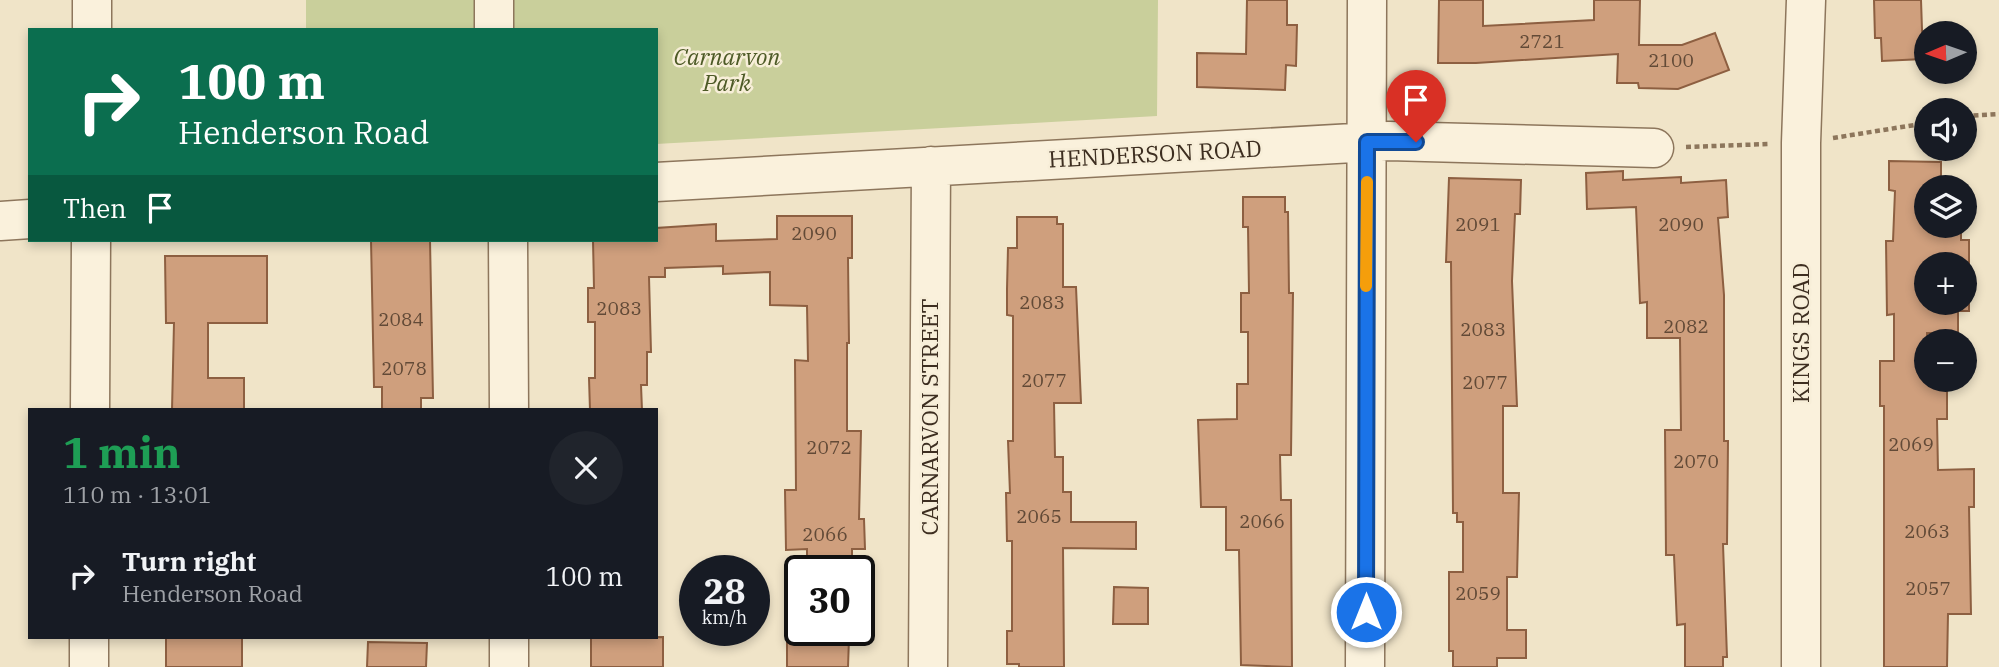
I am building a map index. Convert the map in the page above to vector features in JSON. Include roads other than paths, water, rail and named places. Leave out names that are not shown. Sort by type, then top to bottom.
[{"type":"street","points":[[92,0],[92,28]]},
{"type":"street","points":[[494,0],[494,28]]},
{"type":"street","points":[[1365,667],[1367,0]]},
{"type":"street","name":"KINGS ROAD","points":[[1801,667],[1801,143],[1806,0]]},
{"type":"street","name":"HENDERSON ROAD","points":[[658,182],[1367,142],[1654,148]]},
{"type":"street","name":"CARNARVON STREET","points":[[928,667],[931,166]]},
{"type":"street","points":[[0,220],[28,219]]},
{"type":"street","points":[[90,408],[91,242]]},
{"type":"street","points":[[508,242],[509,408]]},
{"type":"street","points":[[89,639],[89,667]]},
{"type":"street","points":[[509,639],[509,667]]},
{"type":"park label","name":"Carnarvon Park","points":[[727,70]]}]
